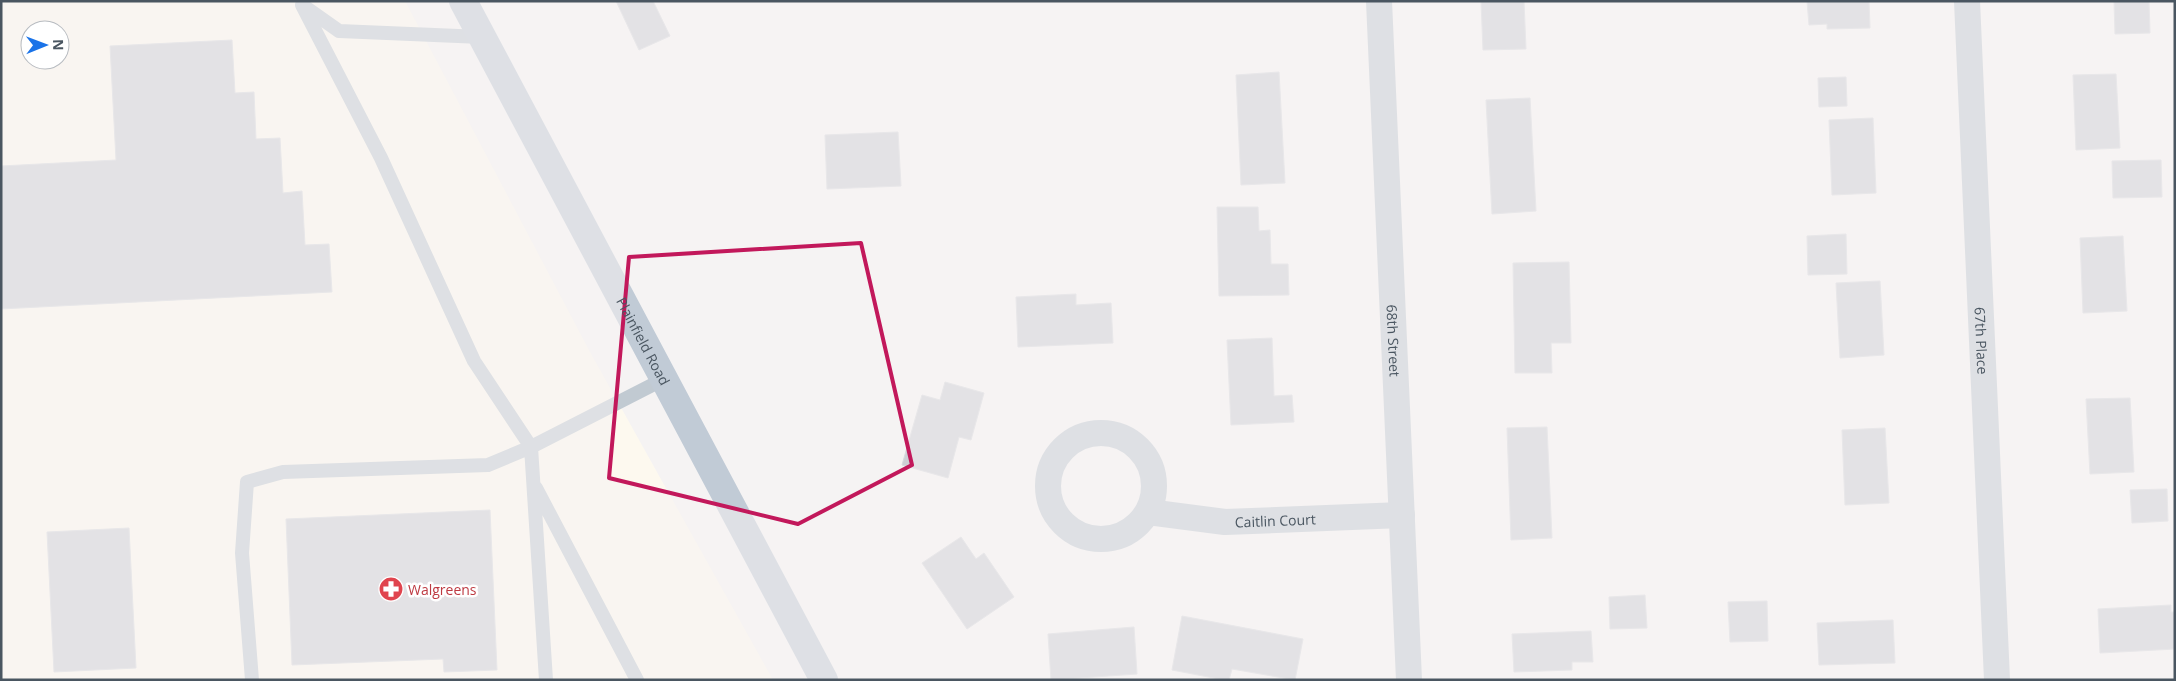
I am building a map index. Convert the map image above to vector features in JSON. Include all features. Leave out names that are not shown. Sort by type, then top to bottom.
[{"type":"main road","name":"Plainfield Road","points":[[463,1],[824,680]]},
{"type":"street","name":"68th Street","points":[[1380,1],[1408,680]]},
{"type":"street","name":"67th Place","points":[[1967,1],[1997,680]]},
{"type":"street","points":[[1095,433],[1111,433],[1127,439],[1140,449],[1149,463],[1154,479],[1154,496],[1148,512],[1136,526],[1120,536],[1102,539],[1084,536],[1076,532],[1068,527],[1056,514],[1049,496],[1048,477],[1055,460],[1065,447],[1079,437],[1095,433]]},
{"type":"street","name":"Caitlin Court","points":[[1148,512],[1225,522],[1402,515]]},
{"type":"lane","points":[[302,5],[319,1]]},
{"type":"lane","points":[[302,5],[339,31],[482,37]]},
{"type":"lane","points":[[302,5],[381,158],[474,361],[532,447],[546,680]]},
{"type":"lane","points":[[252,680],[242,553],[247,482],[283,472],[488,464],[532,447],[664,379]]},
{"type":"lane","points":[[534,484],[637,680]]},
{"type":"highlighted area","points":[[861,243],[912,465],[798,524],[609,478],[629,257]]},
{"type":"shaded area","points":[[1,1],[405,1],[590,352],[773,680],[1,680]]},
{"type":"building","points":[[616,1],[653,1],[670,36],[639,50]]},
{"type":"building","points":[[1481,1],[1524,1],[1526,49],[1483,50]]},
{"type":"building","points":[[1807,1],[1869,1],[1870,28],[1827,29],[1827,24],[1809,25]]},
{"type":"building","points":[[2114,1],[2149,1],[2150,33],[2115,34]]},
{"type":"building","points":[[232,40],[235,93],[254,92],[256,139],[280,138],[283,193],[302,191],[305,245],[329,244],[332,292],[1,309],[1,166],[116,160],[110,46]]},
{"type":"building","points":[[1279,72],[1285,183],[1241,185],[1236,75]]},
{"type":"building","points":[[2116,74],[2120,148],[2076,150],[2073,75]]},
{"type":"building","points":[[1846,77],[1847,106],[1819,107],[1818,78]]},
{"type":"building","points":[[1530,98],[1536,211],[1492,214],[1486,100]]},
{"type":"building","points":[[1873,118],[1876,193],[1832,195],[1829,120]]},
{"type":"building","points":[[898,132],[901,186],[827,189],[825,135]]},
{"type":"building","points":[[2161,160],[2162,197],[2113,198],[2112,161]]},
{"type":"building","points":[[1217,207],[1258,207],[1259,231],[1270,230],[1271,264],[1288,264],[1289,295],[1219,296]]},
{"type":"building","points":[[1846,234],[1847,274],[1808,275],[1807,236]]},
{"type":"building","points":[[2123,236],[2127,311],[2083,313],[2080,238]]},
{"type":"building","points":[[1569,262],[1571,343],[1551,343],[1552,373],[1515,373],[1513,263]]},
{"type":"building","points":[[1880,281],[1884,355],[1840,358],[1836,283]]},
{"type":"building","points":[[1076,294],[1076,305],[1111,303],[1113,343],[1018,347],[1016,297]]},
{"type":"building","points":[[1272,338],[1274,396],[1292,395],[1294,422],[1231,425],[1227,340]]},
{"type":"building","points":[[945,382],[984,393],[971,440],[959,437],[948,478],[902,465],[922,395],[940,400]]},
{"type":"building","points":[[2130,398],[2134,472],[2090,474],[2086,399]]},
{"type":"building","points":[[1547,427],[1552,538],[1511,540],[1507,428]]},
{"type":"building","points":[[1885,428],[1889,503],[1845,505],[1842,430]]},
{"type":"building","points":[[2167,489],[2168,521],[2132,523],[2130,490]]},
{"type":"building","name":"Walgreens","points":[[490,510],[497,670],[444,672],[443,659],[292,665],[286,519]]},
{"type":"building","points":[[129,528],[136,668],[54,672],[47,532]]},
{"type":"building","points":[[961,537],[976,559],[984,553],[1014,597],[967,629],[922,563]]},
{"type":"building","points":[[1645,595],[1647,628],[1610,629],[1609,597]]},
{"type":"building","points":[[1767,601],[1768,641],[1730,642],[1728,602]]},
{"type":"building","points":[[2171,605],[2171,612],[2175,612],[2175,649],[2100,653],[2098,609]]},
{"type":"building","points":[[1182,616],[1303,639],[1295,680],[1232,669],[1229,680],[1172,670]]},
{"type":"building","points":[[1893,620],[1895,663],[1819,665],[1817,623]]},
{"type":"building","points":[[1134,627],[1137,674],[1051,680],[1048,634]]},
{"type":"building","points":[[1591,631],[1593,662],[1572,662],[1572,670],[1514,672],[1512,634]]},
{"type":"place","name":"Walgreens","points":[[391,589]]}]
